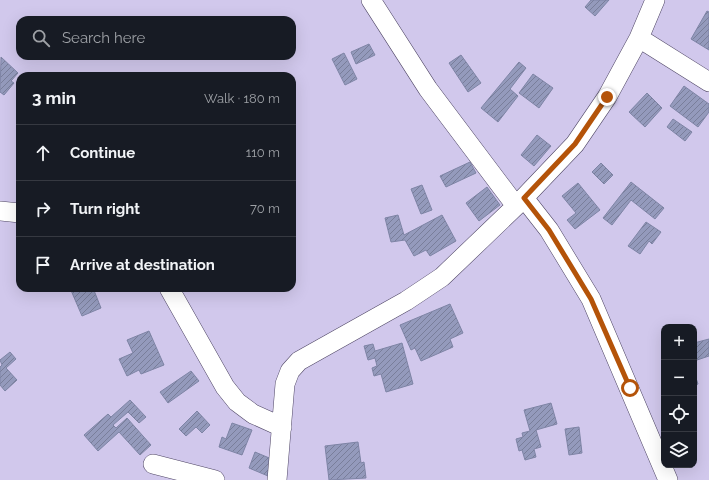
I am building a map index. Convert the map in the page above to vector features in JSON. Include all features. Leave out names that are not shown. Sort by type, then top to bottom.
[{"type":"street","points":[[371,0],[428,89],[520,202],[549,230],[591,299],[668,480]]},
{"type":"street","points":[[277,480],[285,384],[290,371],[299,361],[406,301],[442,277],[520,202],[575,144],[607,97],[639,38],[655,0]]},
{"type":"street","points":[[639,38],[709,82]]},
{"type":"street","points":[[0,211],[16,213]]},
{"type":"street","points":[[171,292],[225,387],[237,402],[253,414],[282,427]]},
{"type":"street","points":[[154,464],[215,480]]},
{"type":"building","points":[[591,0],[609,0],[595,16],[585,7]]},
{"type":"building","points":[[707,11],[709,12],[709,50],[691,39]]},
{"type":"building","points":[[369,44],[375,55],[356,64],[351,52]]},
{"type":"building","points":[[344,53],[357,79],[345,85],[332,59]]},
{"type":"building","points":[[461,55],[481,83],[468,92],[449,63]]},
{"type":"building","points":[[1,57],[17,72],[11,81],[14,83],[4,95],[0,92]]},
{"type":"building","points":[[519,62],[526,68],[510,89],[518,96],[498,122],[481,108]]},
{"type":"building","points":[[533,74],[553,88],[539,108],[519,93]]},
{"type":"building","points":[[684,86],[709,104],[709,112],[698,127],[670,106]]},
{"type":"building","points":[[647,93],[662,108],[645,127],[629,112]]},
{"type":"building","points":[[673,119],[692,132],[685,141],[667,127]]},
{"type":"building","points":[[537,135],[551,146],[534,166],[521,155]]},
{"type":"building","points":[[470,162],[476,173],[446,187],[440,176]]},
{"type":"building","points":[[601,163],[613,175],[604,184],[592,172]]},
{"type":"building","points":[[631,182],[664,208],[655,219],[631,200],[612,225],[603,218]]},
{"type":"building","points":[[578,183],[600,210],[575,229],[567,220],[576,213],[562,196]]},
{"type":"building","points":[[422,185],[432,210],[421,214],[411,189]]},
{"type":"building","points":[[487,187],[500,205],[479,221],[466,203]]},
{"type":"building","points":[[398,215],[404,235],[442,215],[456,241],[430,256],[426,250],[414,256],[405,240],[391,242],[385,218]]},
{"type":"building","points":[[646,222],[661,232],[652,244],[649,241],[640,254],[628,246]]},
{"type":"building","points":[[72,292],[95,292],[101,308],[82,316]]},
{"type":"building","points":[[450,304],[463,333],[450,339],[453,347],[421,361],[415,348],[411,350],[400,325]]},
{"type":"building","points":[[149,331],[164,365],[141,374],[139,370],[127,376],[119,359],[133,353],[127,340]]},
{"type":"building","points":[[709,339],[709,356],[697,360],[697,342]]},
{"type":"building","points":[[402,343],[413,384],[386,392],[381,374],[374,376],[372,368],[377,366],[375,358],[368,360],[364,346],[373,344],[375,351]]},
{"type":"building","points":[[10,352],[16,359],[6,368],[17,380],[5,391],[0,385],[0,367],[2,365],[0,360]]},
{"type":"building","points":[[191,371],[199,381],[168,403],[160,392]]},
{"type":"building","points":[[130,400],[146,417],[139,423],[128,412],[113,425],[116,428],[127,418],[151,445],[140,455],[119,432],[98,451],[84,435],[108,414],[111,417]]},
{"type":"building","points":[[551,403],[557,424],[536,430],[541,447],[534,449],[536,457],[525,460],[522,450],[519,451],[516,439],[523,437],[522,433],[530,431],[524,410]]},
{"type":"building","points":[[197,411],[210,425],[202,433],[196,427],[186,436],[179,429]]},
{"type":"building","points":[[232,423],[252,430],[242,455],[219,447],[222,437],[226,439]]},
{"type":"building","points":[[579,427],[582,453],[569,455],[565,429]]},
{"type":"building","points":[[358,442],[361,463],[364,462],[366,478],[329,480],[325,446]]},
{"type":"building","points":[[255,452],[274,460],[268,476],[249,468]]},
{"type":"route","points":[[607,97],[575,144],[524,198],[549,230],[591,299],[610,346],[630,388]]}]
